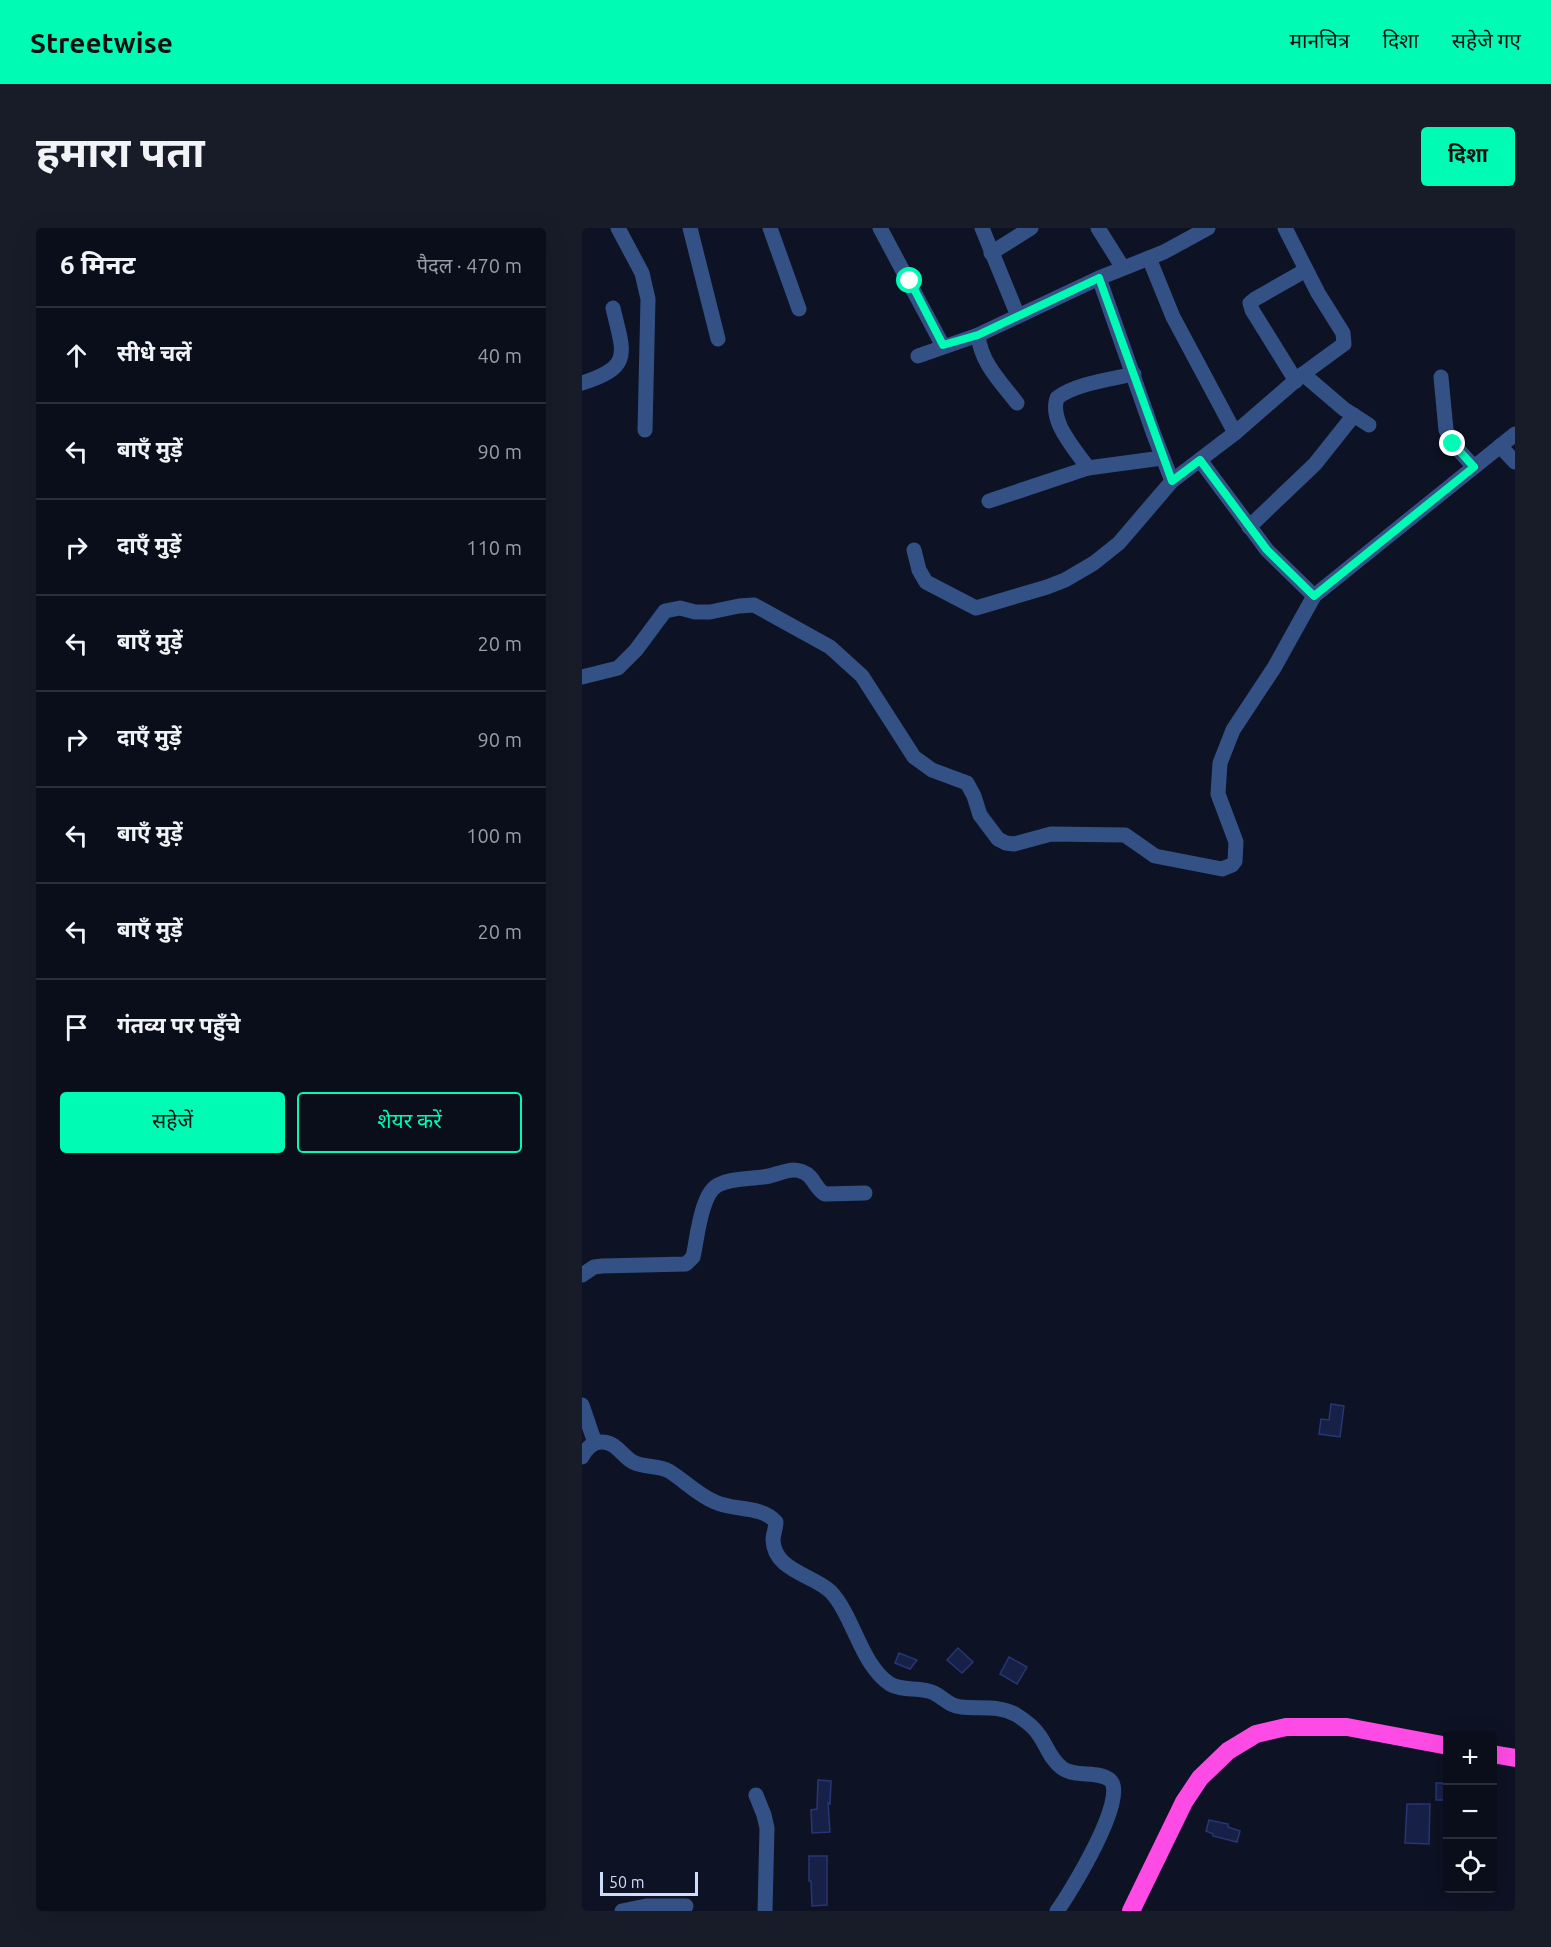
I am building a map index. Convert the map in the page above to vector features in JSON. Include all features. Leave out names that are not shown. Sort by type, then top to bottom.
[{"type":"highway","points":[[1131,1911],[1184,1802],[1200,1778],[1228,1751],[1256,1734],[1286,1727],[1347,1727],[1443,1745]]},
{"type":"highway","points":[[1497,1755],[1515,1758]]},
{"type":"street","points":[[618,228],[642,273],[648,299],[645,430]]},
{"type":"street","points":[[690,228],[718,339]]},
{"type":"street","points":[[770,228],[799,309]]},
{"type":"street","points":[[879,228],[943,345]]},
{"type":"street","points":[[982,228],[1018,316]]},
{"type":"street","points":[[991,253],[1031,228]]},
{"type":"street","points":[[1098,228],[1123,268]]},
{"type":"street","points":[[918,356],[943,345],[978,335],[1099,278],[1149,258],[1179,235],[1208,228]]},
{"type":"street","points":[[914,550],[919,570],[926,582],[970,606],[986,606],[1072,577],[1094,564],[1119,543],[1172,481],[1235,433],[1299,378],[1341,347],[1345,340],[1285,228]]},
{"type":"street","points":[[1149,258],[1173,317],[1235,433]]},
{"type":"street","points":[[1306,270],[1255,298],[1250,303],[1252,310],[1299,378],[1369,425]]},
{"type":"street","points":[[1099,278],[1172,481]]},
{"type":"street","points":[[582,383],[604,376],[619,363],[622,357],[613,308]]},
{"type":"street","points":[[978,335],[979,347],[990,370],[1017,403]]},
{"type":"street","points":[[1088,468],[1060,428],[1056,410],[1057,398],[1090,384],[1134,374]]},
{"type":"street","points":[[1441,377],[1446,430],[1453,444],[1474,467]]},
{"type":"street","points":[[1249,527],[1315,464],[1354,415]]},
{"type":"street","points":[[582,677],[618,668],[636,650],[665,611],[680,608],[694,612],[710,612],[754,605],[822,642],[856,669],[868,683],[914,757],[932,770],[967,783],[980,815],[998,839],[1014,844],[1051,834],[1125,835],[1155,856],[1222,869],[1232,865],[1237,853],[1234,833],[1218,794],[1220,764],[1233,730],[1274,668],[1314,596],[1515,434]]},
{"type":"street","points":[[1500,446],[1515,462]]},
{"type":"street","points":[[989,501],[1088,468],[1162,458]]},
{"type":"street","points":[[1200,460],[1267,550],[1314,596]]},
{"type":"street","points":[[582,1275],[594,1267],[602,1266],[686,1264],[693,1257],[705,1201],[709,1193],[719,1184],[766,1177],[791,1169],[810,1174],[820,1191],[825,1194],[865,1193]]},
{"type":"street","points":[[582,1404],[595,1443]]},
{"type":"street","points":[[582,1457],[586,1449],[595,1443],[611,1443],[627,1458],[641,1466],[669,1471],[717,1503],[770,1516],[776,1522],[773,1539],[778,1554],[793,1570],[819,1583],[838,1601],[870,1661],[891,1685],[932,1692],[945,1702],[959,1707],[994,1708],[1008,1711],[1036,1730],[1048,1753],[1062,1768],[1075,1773],[1103,1777],[1112,1782],[1114,1799],[1094,1851],[1057,1911]]},
{"type":"street","points":[[756,1795],[767,1828],[765,1911]]},
{"type":"street","points":[[622,1911],[646,1906],[686,1906]]},
{"type":"building","points":[[1331,1404],[1344,1406],[1340,1437],[1319,1434],[1321,1419],[1329,1420]]},
{"type":"building","points":[[958,1648],[973,1662],[962,1673],[947,1660]]},
{"type":"building","points":[[899,1653],[917,1660],[910,1669],[895,1663]]},
{"type":"building","points":[[1009,1657],[1027,1667],[1017,1684],[1000,1674]]},
{"type":"building","points":[[818,1780],[831,1781],[830,1804],[828,1803],[830,1832],[812,1833],[811,1810],[817,1809]]},
{"type":"building","points":[[1436,1783],[1443,1783],[1443,1800],[1436,1800]]},
{"type":"building","points":[[1407,1804],[1430,1804],[1429,1844],[1405,1843]]},
{"type":"building","points":[[1209,1820],[1228,1824],[1228,1827],[1240,1831],[1237,1842],[1213,1836],[1206,1831]]},
{"type":"building","points":[[809,1856],[827,1856],[827,1905],[812,1906]]},
{"type":"route","points":[[910,281],[943,345],[978,335],[1099,278],[1172,481],[1200,460],[1267,550],[1314,596],[1474,467],[1453,444]]}]
